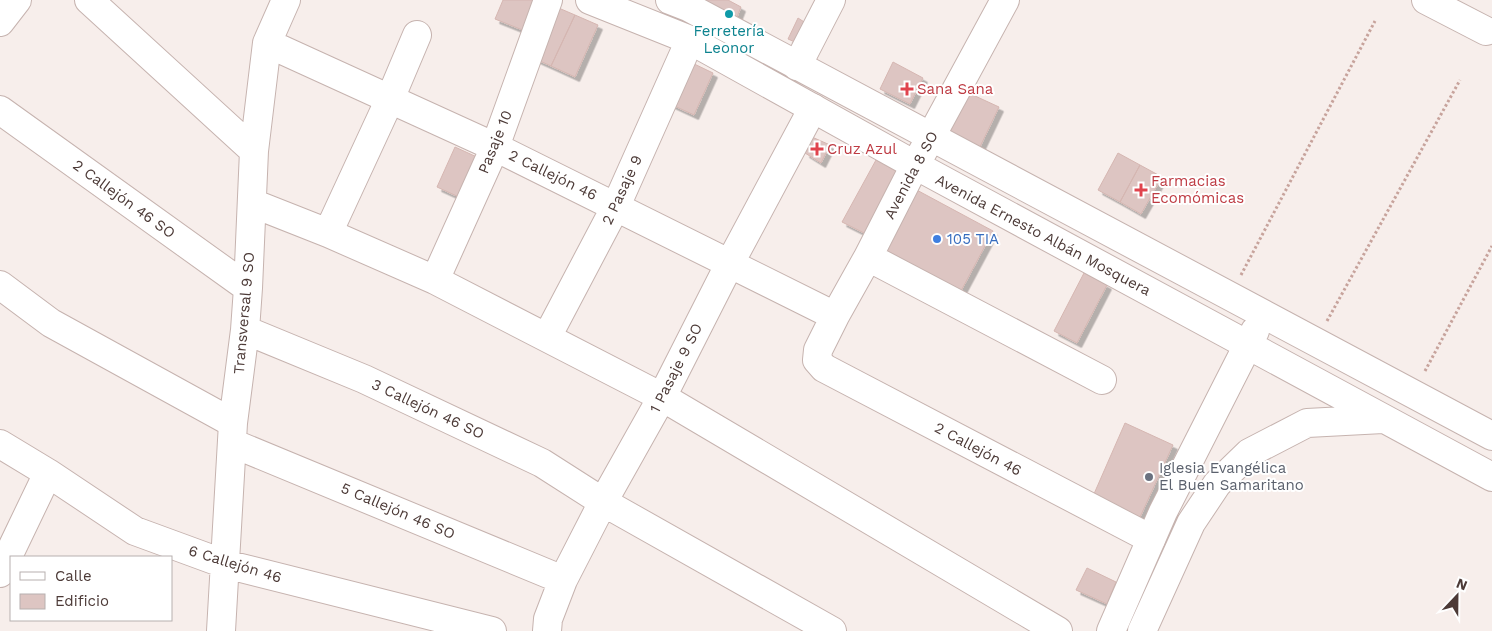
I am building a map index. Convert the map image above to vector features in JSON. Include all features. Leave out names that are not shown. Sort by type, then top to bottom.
[{"type":"street","points":[[0,22],[17,0]]},
{"type":"street","points":[[89,0],[254,151]]},
{"type":"street","name":"Pasaje 10","points":[[435,280],[495,147],[548,0]]},
{"type":"street","name":"Avenida Ernesto Albán Mosquera","points":[[590,0],[690,40],[916,166],[1492,477]]},
{"type":"street","points":[[796,66],[832,0]]},
{"type":"street","name":"Avenida 8 SO","points":[[818,350],[1005,0]]},
{"type":"street","points":[[1426,0],[1486,31]]},
{"type":"street","points":[[684,2],[796,66],[1264,313],[1492,436]]},
{"type":"street","name":"Transversal 9 SO","points":[[221,631],[233,433],[248,288],[254,151],[268,43],[277,3]]},
{"type":"street","points":[[328,233],[390,99],[417,35]]},
{"type":"street","name":"2 Pasaje 9","points":[[547,337],[616,206],[690,40]]},
{"type":"street","name":"2 Callejón 46","points":[[268,43],[495,147],[835,316]]},
{"type":"street","name":"1 Pasaje 9 SO","points":[[547,631],[548,619],[563,580],[603,502],[662,397],[812,108]]},
{"type":"street","name":"2 Callejón 46 SO","points":[[0,110],[248,288]]},
{"type":"street","points":[[252,203],[328,233],[435,280],[662,397],[1058,631]]},
{"type":"street","points":[[868,256],[1102,380]]},
{"type":"street","name":"5 Callejón 46 SO","points":[[0,285],[51,323],[233,433],[563,580]]},
{"type":"street","points":[[1111,631],[1163,512],[1264,313]]},
{"type":"street","name":"3 Callejón 46 SO","points":[[245,330],[364,379],[542,463],[603,502],[832,631]]},
{"type":"street","name":"2 Callejón 46","points":[[818,350],[817,360],[824,368],[1151,539]]},
{"type":"street","points":[[1142,631],[1191,523],[1217,484],[1249,453],[1307,423],[1384,419]]},
{"type":"street","name":"6 Callejón 46","points":[[0,444],[48,473],[135,531],[225,564],[492,631]]},
{"type":"street","points":[[0,573],[48,473]]},
{"type":"street","points":[[1163,512],[1191,523]]},
{"type":"path","points":[[1231,296],[1375,21]]},
{"type":"path","points":[[1316,342],[1460,80]]},
{"type":"path","points":[[1413,394],[1492,246]]},
{"type":"building","points":[[503,0],[537,0],[525,31],[495,19]]},
{"type":"building","name":"Ferretería Leonor","points":[[693,0],[728,0],[741,7],[735,22]]},
{"type":"building","points":[[554,6],[575,15],[551,66],[531,57]]},
{"type":"building","points":[[575,15],[598,25],[575,77],[551,66]]},
{"type":"building","points":[[798,18],[812,27],[804,46],[788,39]]},
{"type":"building","points":[[688,61],[713,73],[694,115],[668,103]]},
{"type":"building","points":[[893,62],[923,78],[910,104],[880,89]]},
{"type":"building","points":[[960,89],[999,107],[979,149],[935,129]]},
{"type":"building","name":"Cruz Azul","points":[[812,137],[830,145],[821,163],[805,153]]},
{"type":"building","points":[[455,147],[479,158],[461,198],[437,187]]},
{"type":"building","points":[[1118,153],[1140,165],[1120,202],[1098,190]]},
{"type":"building","points":[[876,160],[901,174],[868,235],[842,222]]},
{"type":"building","name":"Farmacias Ecomómicas","points":[[1140,165],[1162,177],[1141,214],[1120,202]]},
{"type":"building","name":"105 TIA","points":[[913,188],[993,231],[961,291],[880,247]]},
{"type":"building","points":[[1084,273],[1107,285],[1077,343],[1054,331]]},
{"type":"building","points":[[1125,423],[1173,445],[1136,526],[1090,503]]},
{"type":"building","points":[[1087,568],[1116,582],[1107,604],[1076,590]]},
{"type":"place","name":"Ferretería Leonor","points":[[729,14]]},
{"type":"place","name":"Sana Sana","points":[[907,89]]},
{"type":"place","name":"Cruz Azul","points":[[817,149]]},
{"type":"place","name":"Farmacias Ecomómicas","points":[[1141,190]]},
{"type":"place","name":"105 TIA","points":[[937,239]]},
{"type":"place","name":"Iglesia Evangélica El Buen Samaritano","points":[[1149,477]]}]
